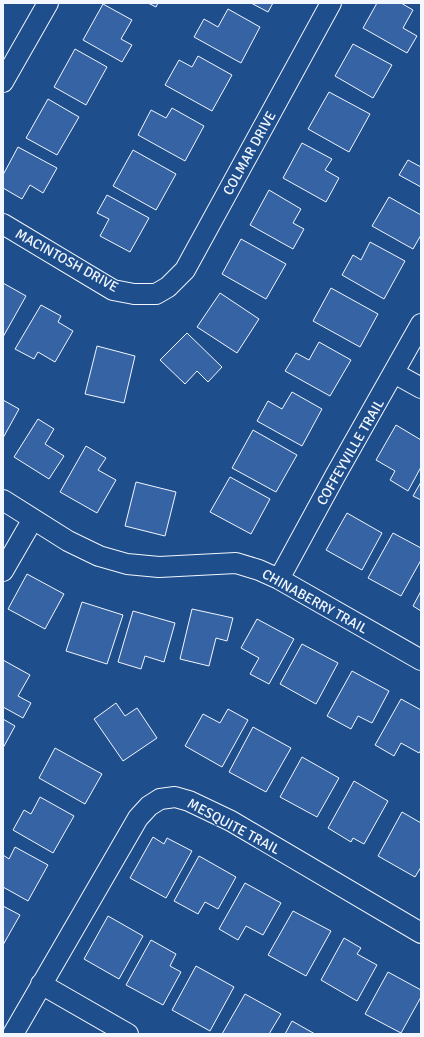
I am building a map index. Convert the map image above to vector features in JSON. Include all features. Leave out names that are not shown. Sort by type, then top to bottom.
[{"type":"street","points":[[3,82],[48,3]]},
{"type":"street","name":"COLMAR DRIVE","points":[[156,294],[168,287],[185,270],[331,3]]},
{"type":"street","name":"MACINTOSH DRIVE","points":[[3,224],[113,290],[134,294],[156,294]]},
{"type":"street","name":"COFFEYVILLE TRAIL","points":[[279,579],[421,324]]},
{"type":"street","points":[[394,373],[421,388]]},
{"type":"street","name":"CHINABERRY TRAIL","points":[[3,500],[68,541],[99,556],[127,564],[159,567],[236,563],[259,570],[279,579],[421,660]]},
{"type":"street","points":[[3,571],[33,519]]},
{"type":"street","name":"MESQUITE TRAIL","points":[[13,1034],[138,818],[149,806],[160,799],[175,797],[189,801],[231,821],[421,933]]},
{"type":"street","points":[[42,984],[128,1034]]},
{"type":"building","points":[[148,3],[158,3],[156,7]]},
{"type":"building","points":[[251,3],[273,3],[268,12]]},
{"type":"building","points":[[377,3],[401,3],[413,10],[403,28],[417,36],[407,53],[363,28]]},
{"type":"building","points":[[103,4],[132,20],[121,39],[132,45],[122,62],[83,40]]},
{"type":"building","points":[[228,9],[260,27],[241,63],[194,37],[204,19],[218,27]]},
{"type":"building","points":[[353,44],[392,65],[373,98],[335,76]]},
{"type":"building","points":[[75,49],[107,67],[86,105],[54,87]]},
{"type":"building","points":[[198,56],[232,75],[212,111],[165,85],[179,60],[192,67]]},
{"type":"building","points":[[329,92],[370,114],[349,152],[308,129]]},
{"type":"building","points":[[48,99],[79,117],[57,155],[26,138]]},
{"type":"building","points":[[172,108],[204,126],[185,161],[138,135],[151,110],[166,118]]},
{"type":"building","points":[[302,143],[332,159],[325,170],[339,178],[326,202],[283,178]]},
{"type":"building","points":[[18,147],[57,168],[43,193],[30,185],[22,199],[3,188],[3,175]]},
{"type":"building","points":[[133,150],[176,174],[156,210],[113,186]]},
{"type":"building","points":[[408,160],[421,167],[421,187],[399,175]]},
{"type":"building","points":[[269,190],[301,209],[293,223],[304,229],[293,249],[250,225]]},
{"type":"building","points":[[107,195],[149,218],[130,252],[100,236],[109,219],[97,213]]},
{"type":"building","points":[[389,197],[421,215],[421,235],[413,249],[372,226]]},
{"type":"building","points":[[241,239],[286,264],[266,299],[222,274]]},
{"type":"building","points":[[370,242],[405,261],[384,299],[342,275],[353,255],[361,260]]},
{"type":"building","points":[[3,283],[26,296],[3,337]]},
{"type":"building","points":[[331,288],[378,314],[360,347],[313,321]]},
{"type":"building","points":[[220,293],[259,319],[237,353],[197,327]]},
{"type":"building","points":[[41,305],[61,316],[58,322],[73,331],[55,362],[38,352],[34,359],[15,349]]},
{"type":"building","points":[[187,333],[222,367],[208,382],[197,371],[185,384],[160,360]]},
{"type":"building","points":[[319,342],[351,360],[330,396],[285,371],[296,353],[309,360]]},
{"type":"building","points":[[97,346],[135,356],[124,403],[85,394]]},
{"type":"building","points":[[292,392],[322,409],[302,446],[257,421],[268,401],[282,409]]},
{"type":"building","points":[[3,400],[19,409],[3,438]]},
{"type":"building","points":[[38,419],[54,429],[45,444],[64,456],[49,479],[14,457]]},
{"type":"building","points":[[396,425],[421,440],[421,467],[408,491],[390,480],[395,471],[376,460]]},
{"type":"building","points":[[253,430],[297,455],[276,492],[232,468]]},
{"type":"building","points":[[86,446],[106,458],[98,470],[116,480],[97,513],[60,492]]},
{"type":"building","points":[[230,477],[270,499],[251,534],[210,512]]},
{"type":"building","points":[[136,482],[176,492],[165,536],[125,526]]},
{"type":"building","points":[[421,482],[421,500],[413,496]]},
{"type":"building","points":[[347,513],[382,533],[362,570],[326,550]]},
{"type":"building","points":[[393,533],[421,548],[421,560],[401,596],[368,578]]},
{"type":"building","points":[[27,574],[64,594],[45,629],[8,609]]},
{"type":"building","points":[[421,591],[421,611],[413,606]]},
{"type":"building","points":[[82,602],[123,615],[107,664],[66,651]]},
{"type":"building","points":[[192,609],[233,618],[227,641],[216,638],[209,666],[180,659]]},
{"type":"building","points":[[133,611],[175,623],[164,662],[145,656],[141,669],[118,662]]},
{"type":"building","points":[[257,619],[294,639],[269,684],[250,674],[259,658],[241,648]]},
{"type":"building","points":[[302,644],[338,663],[316,704],[280,684]]},
{"type":"building","points":[[3,660],[30,675],[18,696],[31,703],[23,718],[3,707]]},
{"type":"building","points":[[352,671],[389,691],[372,723],[358,716],[351,729],[327,716]]},
{"type":"building","points":[[401,699],[421,710],[421,750],[419,753],[401,743],[394,756],[375,745]]},
{"type":"building","points":[[116,703],[125,716],[137,708],[157,738],[123,761],[94,719]]},
{"type":"building","points":[[228,709],[248,720],[222,767],[185,746],[203,714],[220,723]]},
{"type":"building","points":[[3,719],[15,726],[3,748]]},
{"type":"building","points":[[253,727],[291,748],[266,792],[229,772]]},
{"type":"building","points":[[55,748],[102,774],[85,804],[39,778]]},
{"type":"building","points":[[302,757],[339,778],[317,817],[280,797]]},
{"type":"building","points":[[354,781],[388,801],[364,844],[353,838],[351,842],[328,828]]},
{"type":"building","points":[[40,797],[74,816],[53,853],[13,830],[24,810],[31,814]]},
{"type":"building","points":[[402,812],[421,823],[421,867],[415,877],[378,856]]},
{"type":"building","points":[[153,837],[164,844],[167,838],[192,851],[166,898],[130,878]]},
{"type":"building","points":[[15,847],[48,865],[28,901],[3,887],[3,855],[9,859]]},
{"type":"building","points":[[199,856],[236,877],[218,909],[205,902],[198,914],[174,901]]},
{"type":"building","points":[[245,883],[281,903],[263,935],[246,926],[238,940],[219,929]]},
{"type":"building","points":[[3,906],[20,915],[3,945]]},
{"type":"building","points":[[293,911],[331,931],[306,976],[268,955]]},
{"type":"building","points":[[108,916],[143,936],[119,979],[84,959]]},
{"type":"building","points":[[344,938],[361,948],[357,954],[377,965],[357,1001],[321,980]]},
{"type":"building","points":[[151,940],[176,954],[170,966],[181,972],[163,1005],[126,985]]},
{"type":"building","points":[[196,966],[234,987],[210,1031],[172,1010]]},
{"type":"building","points":[[388,972],[421,990],[421,997],[401,1033],[365,1014]]},
{"type":"building","points":[[245,994],[281,1014],[269,1034],[222,1034]]},
{"type":"building","points":[[292,1021],[315,1034],[285,1034]]}]
